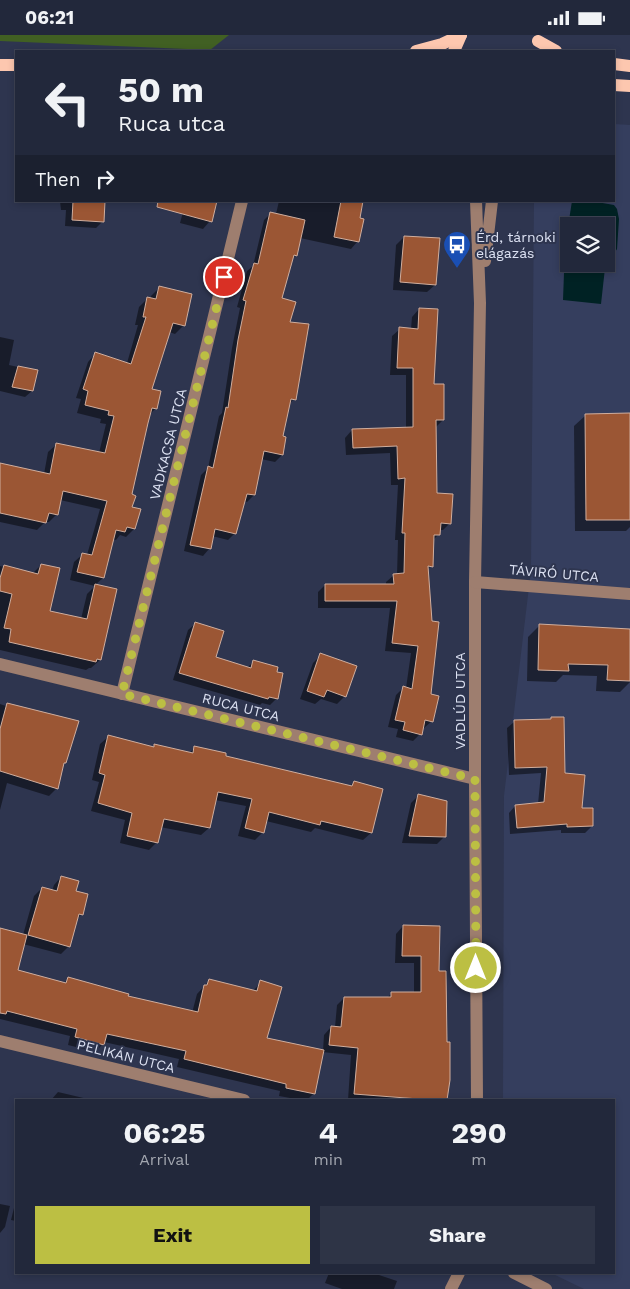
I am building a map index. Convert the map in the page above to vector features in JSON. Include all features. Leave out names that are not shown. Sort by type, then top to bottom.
[{"type":"main road","points":[[420,50],[442,44],[461,35]]},
{"type":"main road","points":[[454,50],[461,35]]},
{"type":"main road","points":[[538,43],[554,50]]},
{"type":"main road","points":[[615,64],[630,66]]},
{"type":"main road","points":[[0,65],[15,65]]},
{"type":"main road","points":[[615,85],[630,86]]},
{"type":"street","name":"VADKACSA UTCA","points":[[122,694],[242,202]]},
{"type":"street","name":"VADLÚD UTCA","points":[[476,202],[480,303],[475,581],[477,1099]]},
{"type":"street","name":"VADLÚD UTCA","points":[[480,303],[492,202]]},
{"type":"street","name":"TÁVIRÓ UTCA","points":[[475,581],[630,594]]},
{"type":"street","name":"RUCA UTCA","points":[[0,664],[475,779]]},
{"type":"street","name":"PELIKÁN UTCA","points":[[0,1041],[240,1099]]},
{"type":"street","points":[[451,1289],[459,1274]]},
{"type":"street","points":[[516,1274],[546,1289]]},
{"type":"shaded area","points":[[615,124],[630,125],[630,1289],[584,1289],[553,1274],[615,1274],[615,1099],[503,1099],[504,796],[531,570],[534,202],[615,202]]},
{"type":"shaded area","points":[[572,202],[597,202],[614,205],[619,219],[617,249],[615,252],[615,217],[570,217]]},
{"type":"shaded area","points":[[564,272],[605,272],[601,304],[563,300]]},
{"type":"green space","points":[[0,35],[229,35],[210,50],[0,41]]},
{"type":"building","points":[[73,202],[105,202],[104,222],[72,220]]},
{"type":"building","points":[[158,202],[217,202],[212,222],[157,207]]},
{"type":"building","points":[[341,202],[363,202],[360,218],[364,219],[359,242],[334,237]]},
{"type":"building","points":[[270,212],[305,220],[297,256],[294,255],[282,298],[296,302],[290,322],[309,324],[296,400],[291,399],[283,436],[286,437],[283,455],[264,451],[255,495],[247,494],[236,534],[215,529],[211,549],[190,545],[208,466],[213,468],[226,407],[228,408],[246,301],[243,300],[254,263],[258,264]]},
{"type":"building","points":[[404,236],[440,238],[436,285],[400,282]]},
{"type":"building","points":[[159,286],[192,294],[185,326],[173,323],[152,389],[161,391],[157,409],[152,408],[132,494],[136,496],[132,507],[141,509],[135,529],[127,527],[125,532],[116,530],[104,578],[77,572],[82,553],[92,555],[107,501],[63,491],[58,515],[49,513],[46,523],[0,513],[0,463],[50,474],[56,443],[105,453],[114,416],[108,415],[109,411],[85,405],[88,391],[83,389],[95,352],[131,364],[146,317],[143,317],[147,297],[156,299]]},
{"type":"building","points":[[419,308],[438,309],[434,384],[444,384],[444,420],[436,420],[437,493],[453,494],[451,524],[441,523],[440,535],[434,535],[433,567],[428,566],[432,621],[439,622],[431,694],[439,696],[433,722],[425,720],[422,735],[403,730],[405,722],[395,720],[403,686],[412,689],[418,646],[392,643],[397,601],[325,601],[325,584],[394,584],[393,574],[404,573],[405,533],[402,533],[405,478],[398,479],[397,446],[353,448],[352,429],[413,427],[413,368],[397,368],[399,327],[418,329]]},
{"type":"building","points":[[18,366],[38,370],[33,391],[12,387]]},
{"type":"building","points":[[630,413],[630,520],[586,520],[585,414]]},
{"type":"building","points":[[41,564],[60,568],[50,611],[87,619],[95,584],[117,589],[101,660],[97,659],[96,662],[9,642],[11,629],[4,628],[12,594],[0,591],[0,578],[4,565],[38,574]]},
{"type":"building","points":[[195,622],[224,631],[216,657],[251,668],[253,660],[278,667],[277,672],[283,673],[278,699],[269,697],[268,699],[179,673]]},
{"type":"building","points":[[539,624],[630,629],[630,681],[607,680],[608,665],[568,664],[569,671],[538,670]]},
{"type":"building","points":[[320,653],[357,666],[346,697],[327,690],[324,697],[307,691]]},
{"type":"building","points":[[7,703],[79,721],[66,763],[64,763],[58,789],[0,771],[0,729]]},
{"type":"building","points":[[551,717],[564,717],[565,773],[585,775],[582,808],[593,808],[593,826],[567,827],[567,824],[517,828],[515,805],[544,802],[547,767],[515,768],[514,720],[551,719]]},
{"type":"building","points":[[108,735],[154,747],[154,744],[193,753],[194,746],[226,753],[226,756],[352,786],[354,781],[383,789],[372,833],[321,821],[320,825],[269,812],[264,833],[245,828],[252,799],[218,792],[210,828],[164,819],[158,843],[127,836],[132,813],[98,803],[105,775],[99,773]]},
{"type":"building","points":[[418,794],[447,801],[446,837],[409,836]]},
{"type":"building","points":[[61,876],[79,881],[76,891],[88,894],[83,915],[79,914],[70,947],[28,935],[42,887],[57,891]]},
{"type":"building","points":[[403,925],[440,926],[439,971],[446,971],[447,1042],[450,1042],[450,1080],[447,1099],[419,1099],[354,1094],[358,1048],[329,1045],[331,1026],[341,1027],[344,997],[391,997],[391,992],[421,992],[421,956],[402,956]]},
{"type":"building","points":[[0,928],[27,935],[18,970],[66,983],[68,977],[129,994],[128,996],[198,1012],[204,985],[207,985],[209,979],[257,991],[260,980],[282,987],[267,1038],[324,1050],[315,1094],[286,1088],[286,1084],[184,1059],[186,1051],[107,1034],[104,1045],[75,1037],[77,1029],[7,1011],[6,1014],[0,1013]]},
{"type":"place","name":"Érd, tárnoki elágazás","points":[[457,269]]},
{"type":"route","points":[[224,277],[122,694],[475,779],[476,968]]}]
